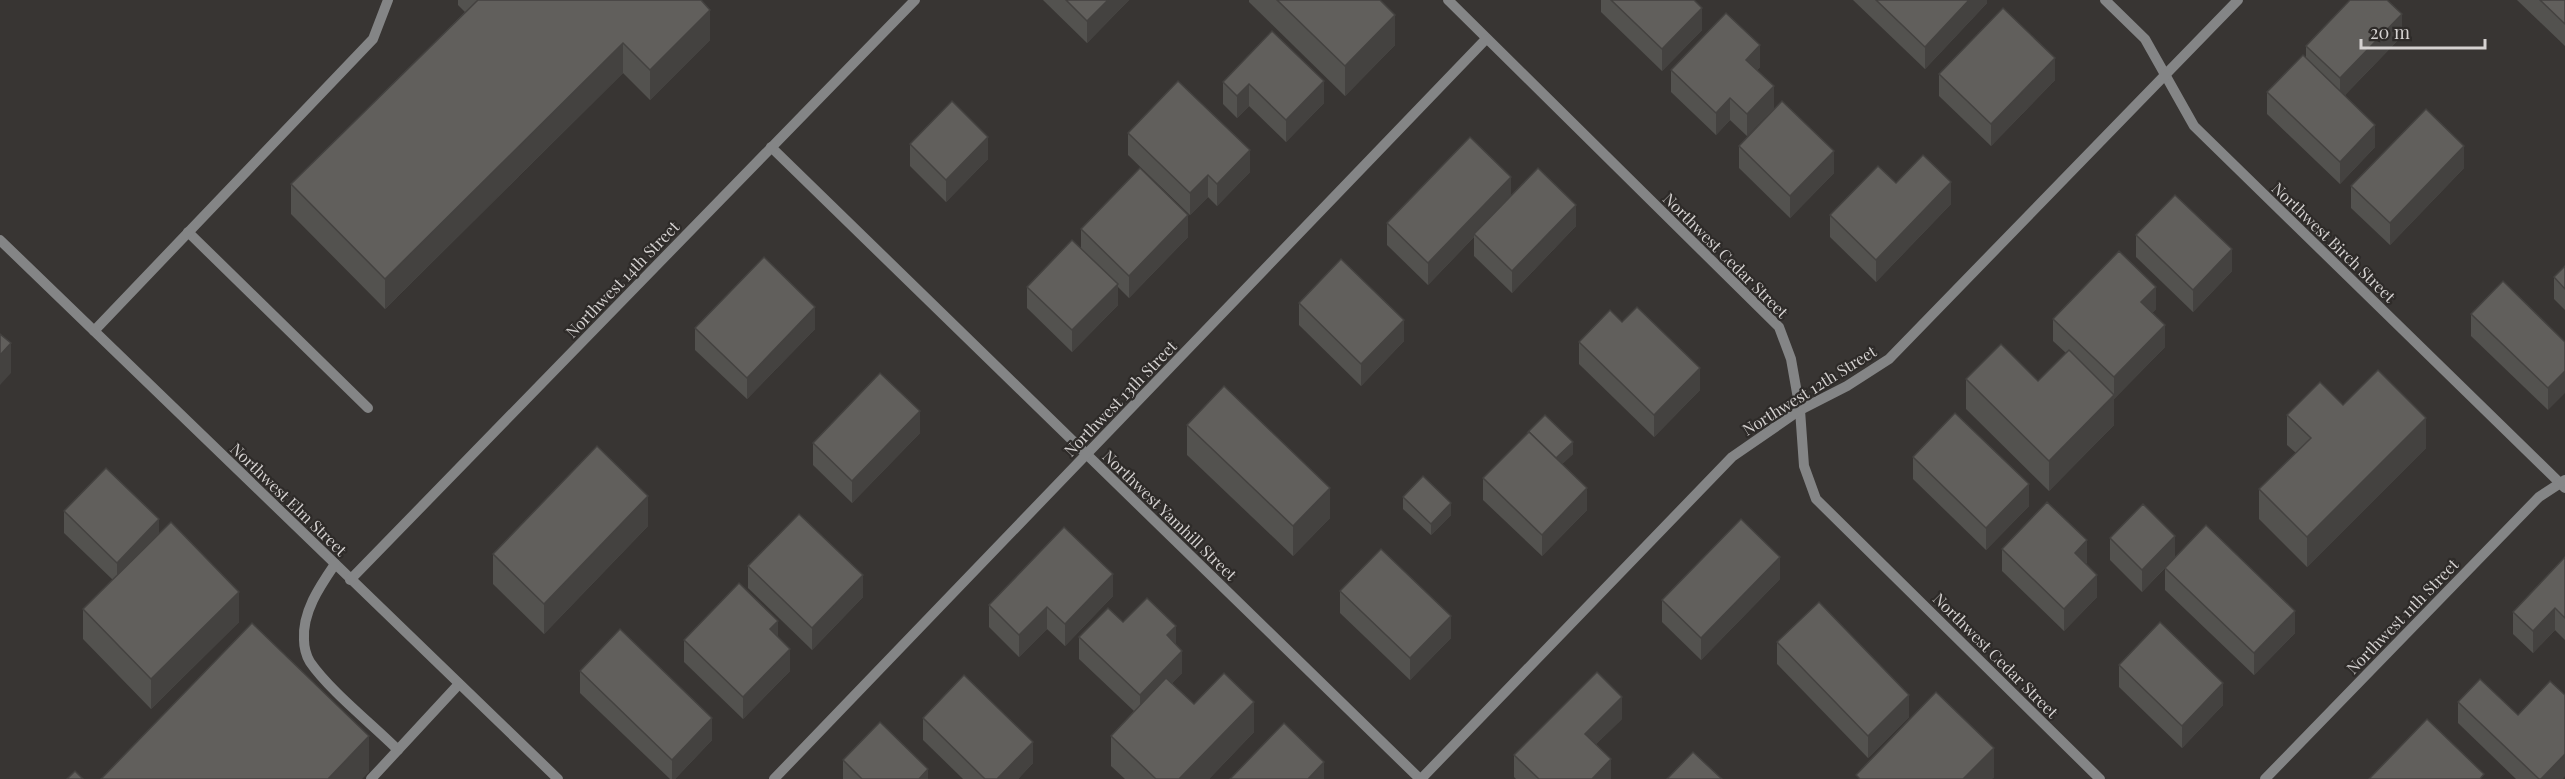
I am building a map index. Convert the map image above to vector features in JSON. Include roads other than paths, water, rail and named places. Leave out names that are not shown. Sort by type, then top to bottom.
[{"type":"street","points":[[94,331],[374,39],[388,0]]},
{"type":"street","name":"Northwest 14th Street","points":[[350,580],[915,0]]},
{"type":"street","name":"Northwest Cedar Street","points":[[1448,0],[1779,327],[1791,359],[1800,410],[1804,466],[1816,499],[2100,779]]},
{"type":"street","name":"Northwest Birch Street","points":[[2105,0],[2145,39],[2194,126],[2563,484]]},
{"type":"street","name":"Northwest 12th Street","points":[[1421,779],[1732,457],[1770,428],[1847,386],[1889,359],[2238,0]]},
{"type":"street","name":"Northwest 13th Street","points":[[774,779],[1486,39]]},
{"type":"street","name":"Northwest Yamhill Street","points":[[771,147],[1421,779]]},
{"type":"street","points":[[188,232],[368,408]]},
{"type":"street","name":"Northwest Elm Street","points":[[0,240],[558,779]]},
{"type":"street","name":"Northwest 11th Street","points":[[2265,779],[2539,497],[2563,484]]},
{"type":"street","points":[[335,564],[318,590],[305,624],[303,641],[308,660],[322,677],[398,750]]},
{"type":"street","points":[[371,779],[459,684]]}]
